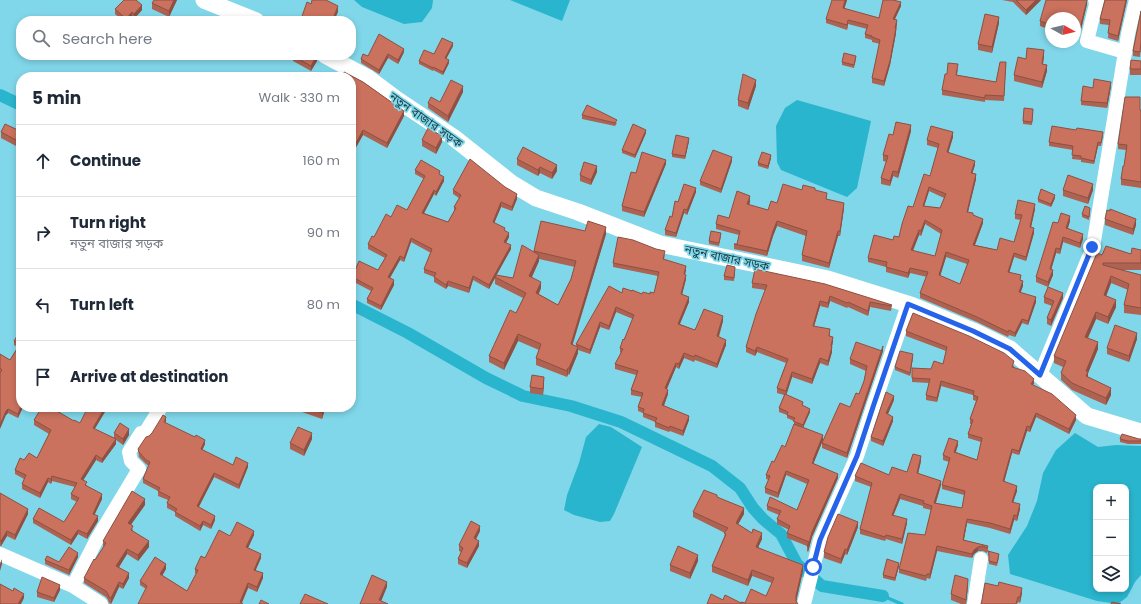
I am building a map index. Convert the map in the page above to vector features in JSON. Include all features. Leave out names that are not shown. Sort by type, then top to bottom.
[{"type":"street","points":[[204,0],[244,16]]},
{"type":"street","points":[[1095,0],[1097,0],[1087,41],[1125,52]]},
{"type":"street","points":[[1040,375],[1092,247],[1125,52],[1136,0]]},
{"type":"street","name":"নতুন বাজার সড়ক","points":[[331,60],[345,72]]},
{"type":"street","name":"নতুন বাজার সড়ক","points":[[356,75],[368,78],[396,99],[453,137],[511,183],[536,198],[578,212],[660,244],[828,280],[908,304],[973,331],[1010,349],[1087,416],[1141,432]]},
{"type":"street","points":[[804,604],[820,540],[857,456],[908,304]]},
{"type":"street","points":[[73,586],[97,539],[139,469],[131,461],[129,452],[141,433],[145,433],[158,412]]},
{"type":"street","points":[[0,554],[73,586],[101,604]]},
{"type":"street","points":[[974,604],[981,559]]},
{"type":"water","points":[[354,0],[433,0],[432,8],[422,22],[404,24],[362,7]]},
{"type":"water","points":[[510,0],[570,0],[562,21]]},
{"type":"water","points":[[797,100],[871,121],[857,188],[847,197],[781,170],[777,162],[776,126],[785,108]]},
{"type":"water","points":[[599,424],[611,427],[642,447],[614,514],[610,521],[600,522],[574,515],[564,510],[567,495],[579,463],[586,437]]},
{"type":"water","points":[[1075,433],[1098,447],[1116,445],[1141,446],[1141,575],[1135,582],[1127,597],[1118,604],[1097,601],[1010,574],[1008,555],[1027,526],[1037,501],[1043,473],[1056,450]]},
{"type":"building","points":[[124,0],[136,0],[142,5],[134,14],[132,12],[129,16],[123,16],[115,9]]},
{"type":"building","points":[[154,0],[174,0],[169,11],[152,3]]},
{"type":"building","points":[[312,0],[326,0],[338,6],[334,16],[302,16],[307,2],[311,4]]},
{"type":"building","points":[[832,0],[845,0],[843,8],[879,18],[883,0],[901,2],[893,19],[897,20],[896,28],[890,61],[884,81],[872,78],[880,40],[865,34],[868,25],[848,20],[847,25],[826,19]]},
{"type":"building","points":[[1016,0],[1036,0],[1026,10]]},
{"type":"building","points":[[1046,0],[1087,0],[1081,25],[1081,12],[1045,12],[1045,23],[1040,21]]},
{"type":"building","points":[[1105,0],[1126,0],[1118,36],[1108,33],[1110,20],[1100,19]]},
{"type":"building","points":[[1141,11],[1141,42],[1140,52],[1133,51]]},
{"type":"building","points":[[985,14],[999,17],[992,47],[978,44]]},
{"type":"building","points":[[379,34],[404,49],[398,60],[388,54],[379,70],[361,59],[363,54],[368,56]]},
{"type":"building","points":[[442,38],[453,43],[445,58],[449,60],[443,72],[419,61],[424,50],[434,54]]},
{"type":"building","points":[[1027,48],[1044,50],[1042,64],[1047,65],[1042,82],[1014,75],[1018,57],[1026,59]]},
{"type":"building","points":[[844,53],[856,56],[854,65],[842,62]]},
{"type":"building","points":[[300,60],[314,60],[311,66]]},
{"type":"building","points":[[1131,60],[1141,61],[1141,69],[1130,69]]},
{"type":"building","points":[[1000,62],[1006,62],[1004,96],[985,95],[985,98],[942,90],[945,74],[947,74],[948,63],[958,64],[956,75],[996,82]]},
{"type":"building","points":[[743,74],[756,80],[748,103],[738,100]]},
{"type":"building","points":[[356,78],[404,111],[387,143],[363,130],[356,143]]},
{"type":"building","points":[[1094,79],[1111,82],[1107,103],[1081,101],[1083,86],[1093,88]]},
{"type":"building","points":[[451,80],[463,86],[448,116],[428,103],[431,97],[440,102]]},
{"type":"building","points":[[1125,97],[1140,97],[1141,182],[1121,179],[1127,145],[1118,144]]},
{"type":"building","points":[[587,105],[617,120],[615,123],[582,115]]},
{"type":"building","points":[[1024,108],[1033,109],[1032,122],[1023,121]]},
{"type":"building","points":[[896,122],[911,125],[898,172],[893,171],[890,181],[881,178],[888,156],[883,155],[889,134],[893,135]]},
{"type":"building","points":[[5,124],[16,129],[16,140],[1,132]]},
{"type":"building","points":[[633,124],[646,130],[635,155],[622,150]]},
{"type":"building","points":[[931,126],[953,132],[947,152],[975,161],[971,173],[976,174],[967,212],[973,213],[973,215],[983,219],[973,245],[997,250],[1000,238],[1014,242],[1022,215],[1015,214],[1018,200],[1035,204],[1030,227],[1034,228],[1026,257],[1014,253],[1008,272],[1021,275],[1020,280],[1023,281],[1019,292],[1036,297],[1028,321],[1022,319],[1015,333],[1009,330],[1008,332],[920,293],[928,272],[910,268],[908,273],[886,267],[887,262],[868,258],[874,235],[893,240],[894,236],[899,237],[908,206],[913,207],[924,174],[930,176],[939,144],[927,140]],"holes":[[[929,187],[946,194],[940,208],[923,206]],[[925,220],[942,230],[935,256],[911,250],[919,230],[921,231]],[[946,252],[969,260],[960,284],[939,275]]]},
{"type":"building","points":[[1052,126],[1103,132],[1101,143],[1098,142],[1094,161],[1081,158],[1081,156],[1072,155],[1073,146],[1049,142]]},
{"type":"building","points":[[428,128],[442,136],[436,148],[422,140]]},
{"type":"building","points":[[676,135],[689,138],[685,156],[672,154]]},
{"type":"building","points":[[523,147],[557,165],[552,173],[540,167],[538,170],[517,159]]},
{"type":"building","points":[[713,150],[732,157],[721,189],[700,181]]},
{"type":"building","points":[[642,152],[666,160],[644,212],[622,206],[631,172],[636,173]]},
{"type":"building","points":[[762,152],[771,155],[768,166],[758,163]]},
{"type":"building","points":[[470,159],[505,187],[517,194],[512,207],[501,202],[493,222],[505,228],[504,230],[509,233],[504,242],[511,245],[489,285],[473,276],[469,288],[448,281],[446,285],[434,277],[436,273],[424,269],[432,249],[411,238],[404,258],[400,256],[388,277],[394,280],[381,306],[367,299],[373,288],[356,279],[356,268],[359,261],[378,270],[387,255],[368,244],[372,236],[374,237],[386,214],[391,217],[397,205],[407,210],[425,176],[415,170],[421,160],[440,171],[439,174],[444,177],[436,192],[434,190],[422,213],[448,222],[461,195],[453,190]]},
{"type":"building","points":[[584,162],[597,166],[591,180],[580,175]]},
{"type":"building","points":[[1068,175],[1093,184],[1088,198],[1063,190]]},
{"type":"building","points":[[684,184],[696,188],[687,210],[684,209],[676,233],[665,230],[670,216],[672,217],[675,201],[678,202]]},
{"type":"building","points":[[783,184],[802,190],[803,185],[815,188],[815,190],[827,193],[826,199],[844,203],[840,231],[838,231],[829,263],[802,255],[807,231],[777,221],[767,251],[734,244],[737,244],[740,231],[716,224],[718,215],[729,218],[737,191],[750,196],[747,204],[768,210],[771,201],[777,203]]},
{"type":"building","points":[[1041,189],[1055,195],[1051,204],[1038,199]]},
{"type":"building","points":[[1085,206],[1090,208],[1089,217],[1082,214]]},
{"type":"building","points":[[1110,209],[1136,219],[1133,229],[1105,219],[1107,210],[1110,211]]},
{"type":"building","points":[[1061,213],[1070,216],[1066,228],[1083,234],[1080,243],[1063,237],[1060,249],[1056,248],[1050,269],[1053,270],[1048,282],[1036,277],[1053,222],[1058,223]]},
{"type":"building","points":[[541,221],[585,231],[588,221],[606,227],[571,344],[578,347],[567,371],[536,358],[541,344],[518,334],[504,363],[489,356],[510,310],[516,313],[526,293],[495,277],[496,275],[513,278],[522,245],[539,255],[529,276],[541,282],[536,293],[558,305],[571,279],[576,261],[534,251]]},
{"type":"building","points":[[711,231],[721,233],[719,243],[709,241]]},
{"type":"building","points":[[618,237],[633,240],[665,251],[663,259],[686,266],[684,274],[686,275],[681,294],[689,297],[678,324],[695,330],[704,309],[723,316],[717,336],[726,340],[717,364],[695,355],[694,357],[684,353],[679,364],[676,363],[665,388],[668,390],[662,405],[689,416],[683,431],[670,426],[669,428],[655,422],[657,418],[643,413],[644,409],[638,407],[643,393],[631,390],[638,371],[615,364],[623,349],[620,348],[634,315],[616,307],[609,326],[600,322],[590,350],[576,344],[609,286],[622,293],[623,288],[642,294],[643,292],[650,294],[650,292],[654,293],[659,272],[613,263]]},
{"type":"building","points":[[1106,246],[1131,254],[1132,248],[1141,250],[1141,263],[1103,263],[1103,265],[1141,275],[1141,308],[1124,305],[1129,284],[1111,276],[1104,295],[1116,300],[1108,317],[1096,312],[1085,337],[1098,342],[1086,371],[1088,372],[1086,376],[1111,388],[1106,398],[1072,383],[1061,373],[1066,361],[1054,356],[1097,253],[1102,255]]},
{"type":"building","points":[[727,265],[735,267],[734,278],[724,276]]},
{"type":"building","points":[[755,269],[825,284],[892,305],[870,302],[868,311],[830,296],[828,303],[820,301],[813,326],[830,329],[829,336],[833,337],[828,361],[820,358],[812,379],[792,372],[786,391],[777,388],[788,359],[757,347],[755,351],[746,347],[767,285],[752,283]]},
{"type":"building","points":[[1048,287],[1063,293],[1051,320],[1047,318],[1054,301],[1044,297]]},
{"type":"building","points":[[913,313],[969,336],[1004,353],[1014,361],[1012,367],[1025,371],[1034,379],[1031,384],[1052,394],[1076,415],[1069,429],[1036,413],[1030,427],[1027,426],[1019,451],[1012,449],[1003,481],[1017,486],[1012,502],[1020,504],[1017,516],[1014,515],[1010,529],[990,523],[967,519],[963,540],[988,546],[987,548],[983,546],[978,547],[972,554],[937,546],[930,574],[927,574],[926,576],[899,569],[908,533],[925,535],[932,506],[923,503],[924,501],[900,494],[892,515],[907,519],[902,539],[886,535],[885,537],[860,529],[872,483],[855,476],[861,463],[889,475],[892,467],[907,472],[913,454],[921,456],[917,473],[941,481],[934,503],[962,508],[965,491],[942,485],[950,458],[943,455],[949,438],[958,441],[954,452],[977,460],[982,438],[968,434],[973,420],[970,419],[978,397],[973,395],[974,391],[941,381],[937,398],[926,395],[930,379],[912,378],[912,368],[931,369],[934,361],[943,364],[947,347],[906,331]]},
{"type":"building","points":[[1115,325],[1137,333],[1129,356],[1107,348]]},
{"type":"building","points":[[856,342],[881,351],[847,453],[822,443],[840,403],[850,407],[856,393],[859,394],[864,381],[867,366],[850,359]]},
{"type":"building","points":[[16,350],[16,412],[19,412],[18,414],[8,409],[0,425],[0,373],[2,370],[0,368],[0,354],[10,360]]},
{"type":"building","points":[[900,351],[913,354],[910,373],[895,367]]},
{"type":"building","points":[[532,375],[544,377],[543,389],[530,387]]},
{"type":"building","points":[[886,392],[894,396],[886,413],[893,417],[883,441],[871,437]]},
{"type":"building","points":[[785,394],[803,402],[802,405],[810,409],[803,425],[793,421],[795,418],[787,415],[788,412],[779,408]]},
{"type":"building","points":[[39,412],[59,412],[80,423],[86,412],[102,412],[93,428],[116,439],[102,459],[96,455],[81,479],[87,482],[85,485],[102,494],[93,514],[98,516],[87,534],[78,530],[71,540],[33,519],[39,508],[64,522],[79,498],[71,494],[77,483],[52,476],[51,479],[48,478],[40,493],[22,484],[26,475],[15,470],[20,458],[24,460],[29,453],[37,458],[51,430],[34,420]]},
{"type":"building","points":[[163,415],[166,417],[164,422],[195,437],[196,435],[205,440],[201,449],[233,465],[236,457],[248,463],[239,485],[214,473],[197,506],[215,516],[211,525],[203,521],[200,526],[175,512],[177,509],[167,503],[170,497],[158,491],[160,488],[143,479],[150,462],[146,460],[138,449],[146,437],[152,433]]},
{"type":"building","points":[[120,423],[129,429],[123,439],[114,433]]},
{"type":"building","points":[[794,424],[823,435],[812,463],[838,474],[812,532],[808,547],[809,542],[787,533],[790,526],[777,519],[781,511],[767,506],[770,497],[797,510],[809,480],[786,471],[778,493],[765,488],[770,476],[766,475],[772,461],[774,462],[782,445],[785,447]]},
{"type":"building","points":[[298,427],[312,433],[304,450],[290,443]]},
{"type":"building","points":[[1122,434],[1141,439],[1141,441],[1128,441],[1120,439]]},
{"type":"building","points":[[704,490],[744,508],[736,523],[752,533],[753,529],[762,533],[756,547],[803,565],[796,596],[796,601],[798,604],[707,604],[711,594],[723,600],[725,595],[741,603],[745,603],[751,589],[766,596],[774,578],[752,570],[748,580],[712,566],[726,534],[724,533],[728,528],[693,512]]},
{"type":"building","points":[[132,491],[145,499],[128,523],[133,526],[131,530],[149,541],[138,555],[127,549],[116,566],[129,573],[123,584],[119,582],[111,598],[106,591],[84,578],[94,559],[95,560],[106,543],[103,541]]},
{"type":"building","points":[[0,493],[28,509],[15,535],[7,531],[1,541],[0,541]]},
{"type":"building","points":[[838,514],[858,522],[847,550],[845,549],[841,559],[824,552],[828,537]]},
{"type":"building","points":[[471,521],[480,526],[474,538],[479,541],[467,563],[458,559],[463,548],[459,545]]},
{"type":"building","points":[[237,522],[254,531],[246,547],[261,554],[254,570],[263,573],[257,587],[248,583],[240,602],[243,604],[138,604],[147,586],[140,581],[155,557],[166,564],[160,574],[187,591],[198,570],[195,569],[201,556],[205,558],[219,530],[230,536]]},
{"type":"building","points":[[678,546],[698,555],[690,573],[670,565]]},
{"type":"building","points":[[69,547],[78,553],[69,570],[45,560],[47,556],[59,562]]},
{"type":"building","points":[[988,551],[999,554],[997,563],[989,561]]},
{"type":"building","points":[[887,559],[899,563],[895,578],[883,575]]},
{"type":"building","points":[[372,575],[387,582],[379,600],[388,604],[360,604]]},
{"type":"building","points":[[955,575],[968,579],[966,600],[951,594]]},
{"type":"building","points":[[42,577],[60,585],[54,598],[37,592]]},
{"type":"building","points":[[999,582],[1022,588],[1020,597],[1018,597],[1016,604],[981,604],[985,583],[998,586]]},
{"type":"building","points":[[0,584],[13,591],[14,588],[24,594],[18,604],[0,604]]},
{"type":"building","points":[[305,594],[328,604],[300,604]]},
{"type":"building","points":[[261,600],[269,604],[259,604]]},
{"type":"waterway","points":[[0,95],[16,103]]},
{"type":"waterway","points":[[356,307],[408,333],[486,378],[523,396],[571,406],[621,422],[712,466],[740,488],[753,508],[763,519],[781,534],[797,564],[822,586],[883,596]]},
{"type":"waterway","points":[[883,596],[902,604]]},
{"type":"route","points":[[813,567],[820,540],[857,456],[908,304],[973,331],[1010,349],[1040,375],[1092,247]]}]
